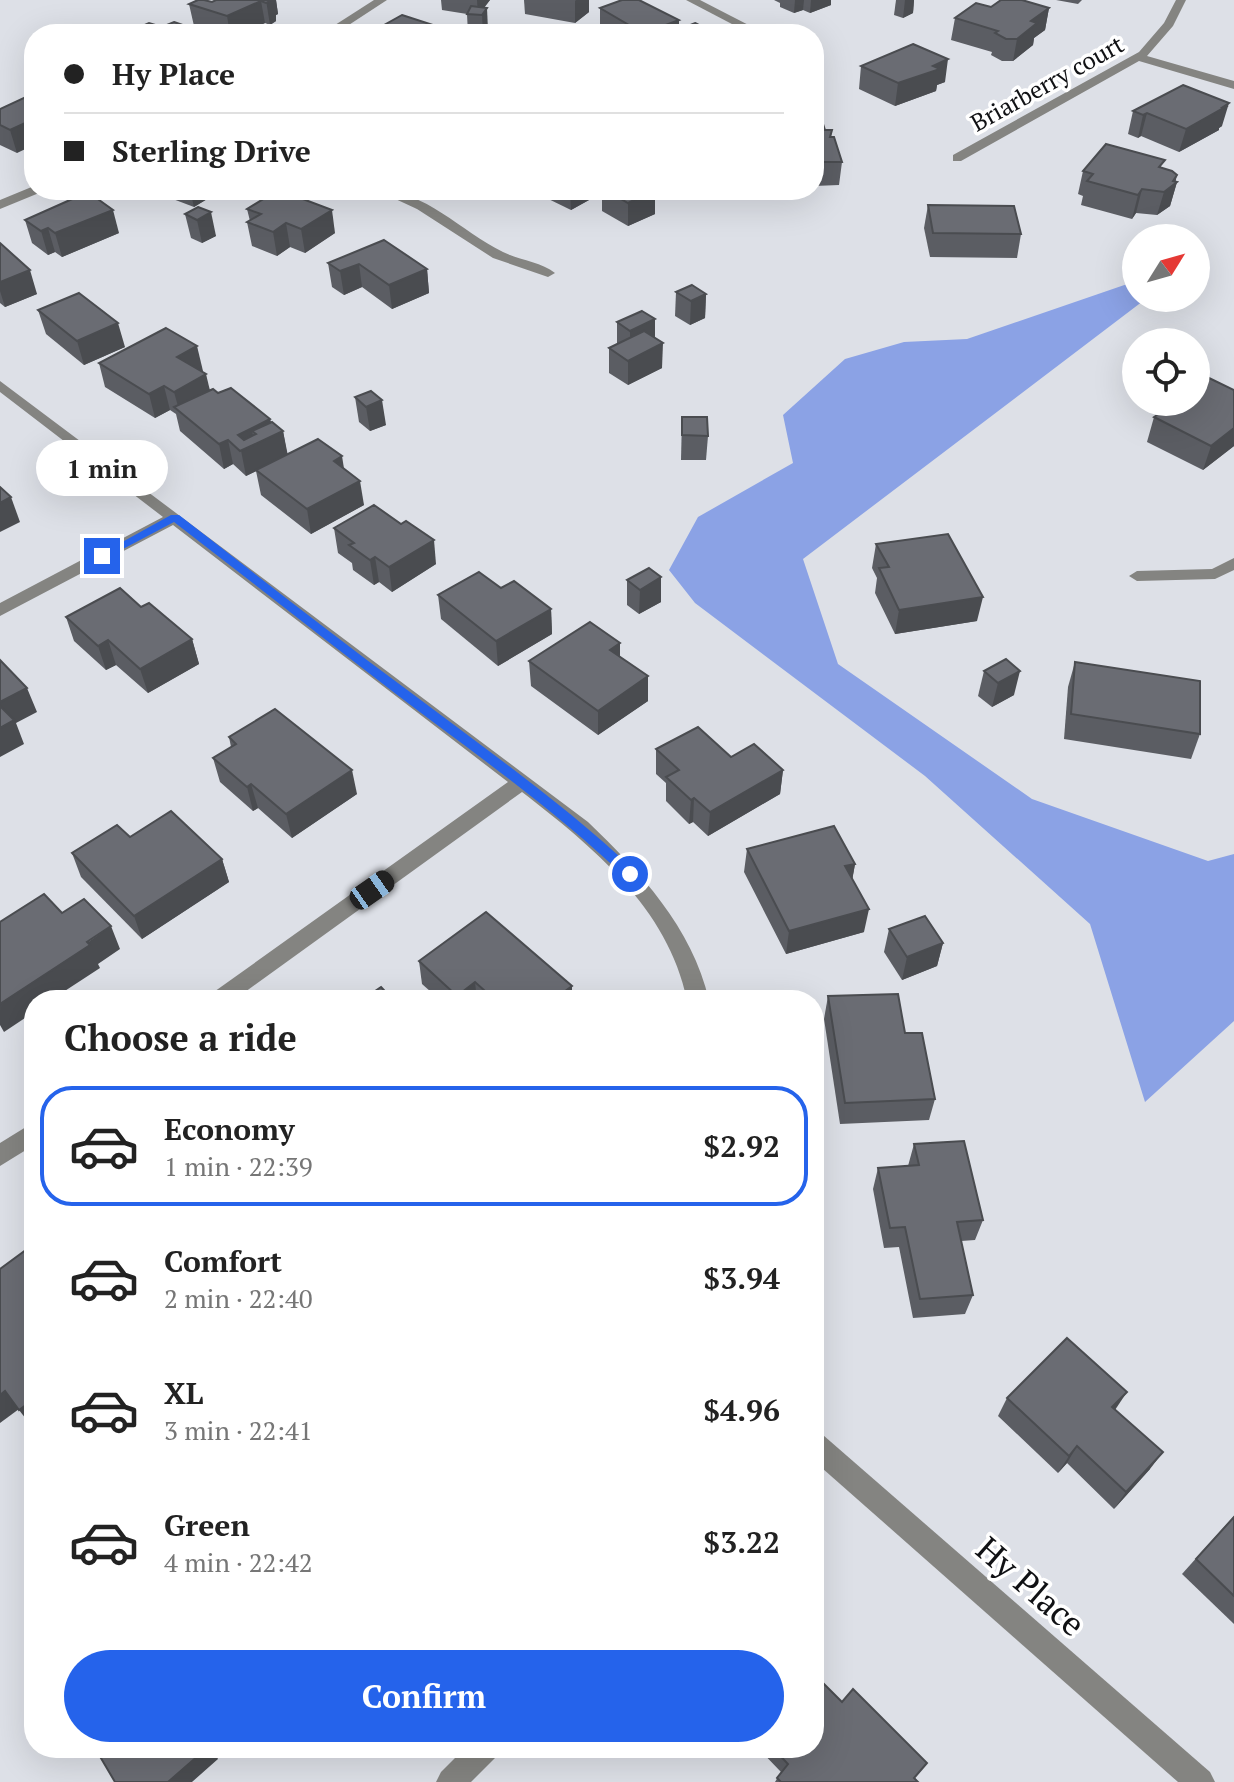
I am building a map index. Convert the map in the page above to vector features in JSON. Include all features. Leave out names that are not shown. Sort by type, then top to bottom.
[{"type":"street","points":[[343,24],[382,0]]},
{"type":"street","points":[[691,0],[740,24]]},
{"type":"street","name":"Briarberry court","points":[[957,158],[1137,57],[1169,24],[1181,0]]},
{"type":"street","points":[[1137,57],[1234,85]]},
{"type":"street","points":[[0,205],[24,194]]},
{"type":"street","points":[[407,200],[422,206],[498,255],[548,273]]},
{"type":"street","points":[[0,385],[581,827],[630,874],[663,923],[695,981],[696,990]]},
{"type":"street","points":[[0,610],[175,517]]},
{"type":"street","points":[[1137,576],[1215,574],[1234,563]]},
{"type":"street","points":[[232,990],[523,781]]},
{"type":"street","points":[[0,1156],[24,1139]]},
{"type":"street","name":"Hy Place","points":[[824,1453],[1200,1782]]},
{"type":"street","points":[[451,1782],[475,1758]]},
{"type":"shaded area","points":[[1122,286],[1122,312],[1129,312],[803,559],[838,664],[1032,799],[1208,861],[1234,854],[1234,1021],[1145,1102],[1090,924],[925,776],[695,603],[669,570],[698,517],[793,463],[783,415],[845,359],[904,342],[967,339]]},
{"type":"building","points":[[198,0],[272,0],[266,3],[261,1],[227,16],[189,4]]},
{"type":"building","points":[[622,0],[639,0],[679,20],[668,24],[627,24],[600,8]]},
{"type":"building","points":[[1001,0],[1022,0],[1049,8],[1031,21],[1037,23],[1017,39],[1006,39],[995,33],[998,31],[955,18],[976,3],[991,7]]},
{"type":"building","points":[[471,6],[487,8],[482,15],[467,14]]},
{"type":"building","points":[[402,15],[430,24],[386,24]]},
{"type":"building","points":[[913,44],[948,59],[933,66],[940,69],[898,83],[861,66]]},
{"type":"building","points":[[1183,85],[1229,103],[1186,129],[1147,113],[1143,115],[1133,111]]},
{"type":"building","points":[[24,98],[24,124],[10,130],[0,125],[0,109]]},
{"type":"building","points":[[824,127],[825,130],[832,130],[830,137],[834,137],[842,162],[824,162]]},
{"type":"building","points":[[1106,144],[1165,160],[1159,167],[1177,175],[1173,181],[1177,182],[1164,192],[1142,189],[1138,195],[1087,181],[1093,174],[1083,171]]},
{"type":"building","points":[[70,200],[99,200],[113,210],[55,233],[48,228],[41,231],[25,220]]},
{"type":"building","points":[[262,200],[305,200],[332,210],[301,229],[286,223],[273,232],[247,222],[261,214],[247,209]]},
{"type":"building","points":[[928,205],[1014,206],[1021,234],[933,233]]},
{"type":"building","points":[[198,207],[211,212],[197,220],[185,214]]},
{"type":"building","points":[[384,240],[427,269],[389,285],[359,264],[340,271],[328,263]]},
{"type":"building","points":[[0,243],[30,270],[0,282]]},
{"type":"building","points":[[692,285],[706,294],[691,301],[676,292]]},
{"type":"building","points":[[79,293],[118,323],[77,341],[38,310]]},
{"type":"building","points":[[642,311],[655,319],[630,331],[617,322]]},
{"type":"building","points":[[166,328],[197,346],[177,357],[206,374],[174,392],[164,386],[149,394],[99,363]]},
{"type":"building","points":[[644,331],[663,343],[628,361],[609,348]]},
{"type":"building","points":[[1210,378],[1234,390],[1234,428],[1211,446],[1154,417],[1210,416]]},
{"type":"building","points":[[231,388],[270,419],[238,435],[244,440],[256,434],[252,431],[272,422],[283,431],[240,451],[228,440],[219,444],[174,407],[213,389],[218,393]]},
{"type":"building","points":[[371,391],[382,400],[366,407],[355,397]]},
{"type":"building","points":[[682,417],[707,417],[708,436],[682,435]]},
{"type":"building","points":[[318,439],[342,456],[334,461],[360,481],[307,509],[256,470]]},
{"type":"building","points":[[0,487],[11,497],[0,503]]},
{"type":"building","points":[[374,505],[401,524],[406,521],[434,540],[389,567],[375,557],[370,560],[349,545],[354,543],[334,528]]},
{"type":"building","points":[[948,534],[983,597],[899,610],[879,568],[889,567],[876,544]]},
{"type":"building","points":[[649,568],[661,577],[640,590],[627,580]]},
{"type":"building","points":[[479,572],[501,588],[514,581],[551,609],[496,641],[438,595]]},
{"type":"building","points":[[120,588],[141,607],[149,603],[192,639],[140,669],[108,640],[98,646],[66,617]]},
{"type":"building","points":[[590,622],[620,643],[610,650],[648,676],[598,711],[529,661]]},
{"type":"building","points":[[1006,659],[1020,671],[998,683],[984,671]]},
{"type":"building","points":[[0,660],[27,688],[0,702]]},
{"type":"building","points":[[1075,662],[1200,681],[1200,734],[1071,714]]},
{"type":"building","points":[[0,706],[14,720],[0,728]]},
{"type":"building","points":[[275,709],[352,770],[286,814],[251,784],[247,787],[213,758],[236,744],[229,737]]},
{"type":"building","points":[[698,727],[731,757],[754,744],[783,770],[710,812],[694,798],[691,800],[666,777],[679,770],[656,749]]},
{"type":"building","points":[[171,811],[222,859],[134,916],[72,853],[117,825],[130,837]]},
{"type":"building","points":[[834,826],[855,864],[845,866],[869,909],[789,931],[747,849]]},
{"type":"building","points":[[44,894],[62,913],[84,899],[111,926],[87,942],[90,945],[0,1004],[0,922]]},
{"type":"building","points":[[486,912],[572,986],[567,990],[484,990],[475,982],[465,990],[450,990],[419,961]]},
{"type":"building","points":[[925,916],[943,943],[907,957],[889,929]]},
{"type":"building","points":[[898,994],[905,1033],[922,1033],[935,1099],[845,1103],[828,996]]},
{"type":"building","points":[[964,1141],[983,1220],[957,1222],[973,1295],[920,1299],[905,1227],[890,1228],[878,1168],[919,1165],[914,1144]]},
{"type":"building","points":[[24,1251],[24,1406],[19,1410],[5,1391],[0,1395],[0,1269]]},
{"type":"building","points":[[1067,1338],[1127,1392],[1112,1407],[1163,1452],[1126,1492],[1077,1446],[1069,1456],[1007,1398]]},
{"type":"building","points":[[1234,1517],[1234,1596],[1196,1559]]},
{"type":"building","points":[[824,1684],[842,1702],[853,1689],[927,1763],[914,1778],[918,1782],[781,1782],[777,1778],[788,1764],[782,1758],[824,1758]]},
{"type":"building","points":[[101,1758],[196,1758],[168,1782],[115,1782]]},
{"type":"route","points":[[102,556],[175,517],[523,781],[581,827],[630,874]]}]
